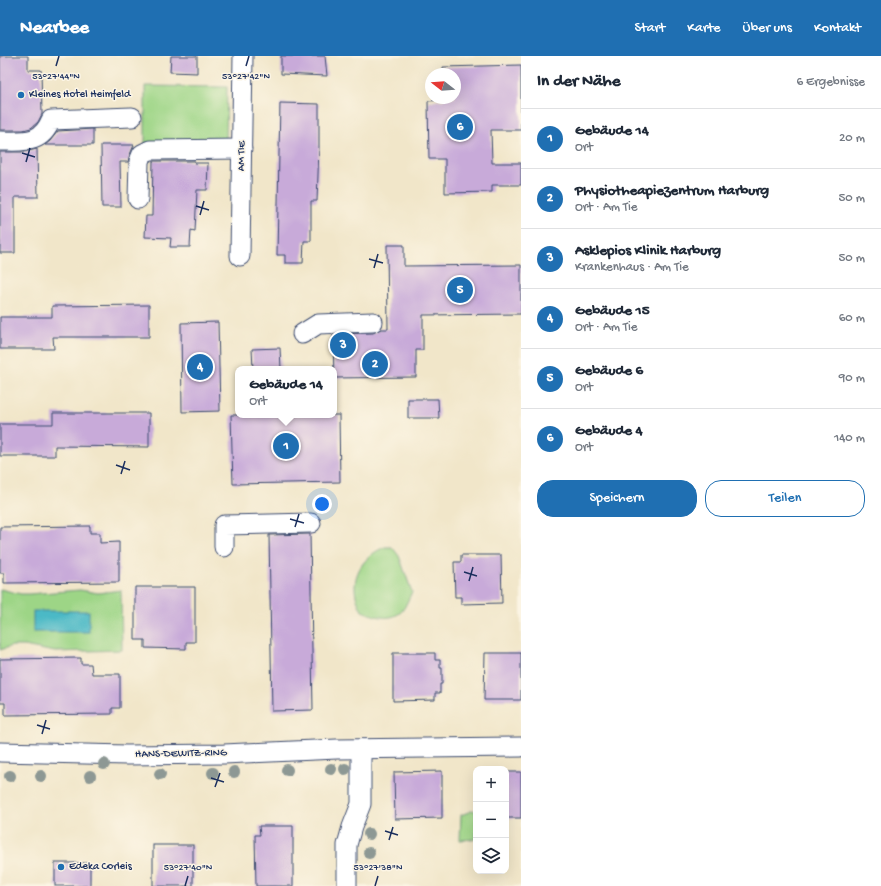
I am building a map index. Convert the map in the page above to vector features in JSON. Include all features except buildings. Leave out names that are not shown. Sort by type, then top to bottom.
[{"type":"street","name":"AM TIE","points":[[240,256],[243,56]]},
{"type":"street","points":[[0,141],[32,140],[45,132],[51,120],[132,117]]},
{"type":"street","points":[[138,199],[138,161],[142,154],[150,150],[242,149]]},
{"type":"street","points":[[302,334],[318,324],[373,322]]},
{"type":"street","points":[[224,547],[224,524],[312,523]]},
{"type":"street","name":"HANS-DEWITZ-RING","points":[[0,752],[127,755],[224,754],[361,749],[521,748]]},
{"type":"street","points":[[347,886],[347,845],[352,827],[362,804],[361,749]]},
{"type":"green space","points":[[145,86],[227,87],[226,145],[145,144]]},
{"type":"green space","points":[[385,547],[392,547],[399,556],[412,592],[403,610],[392,617],[377,616],[362,611],[356,598],[355,588],[361,566],[371,555]]},
{"type":"green space","points":[[0,589],[21,594],[80,590],[98,593],[121,590],[122,650],[55,652],[24,646],[12,646],[0,650]]},
{"type":"green space","points":[[473,810],[473,839],[460,840],[461,815]]},
{"type":"water","points":[[33,611],[89,611],[89,632],[33,632]]},
{"type":"place","name":"Kleines Hotel Heimfeld","points":[[21,95]]},
{"type":"place","name":"Gebäude 4","points":[[460,127]]},
{"type":"place","name":"Gebäude 6","points":[[460,290]]},
{"type":"place","name":"Asklepios Klinik Harburg","points":[[343,345]]},
{"type":"place","name":"Physiotheapiezentrum Harburg","points":[[375,364]]},
{"type":"place","name":"Gebäude 15","points":[[200,367]]},
{"type":"place","name":"Gebäude 14","points":[[286,446]]},
{"type":"place","name":"Edeka Corleis","points":[[61,867]]}]
